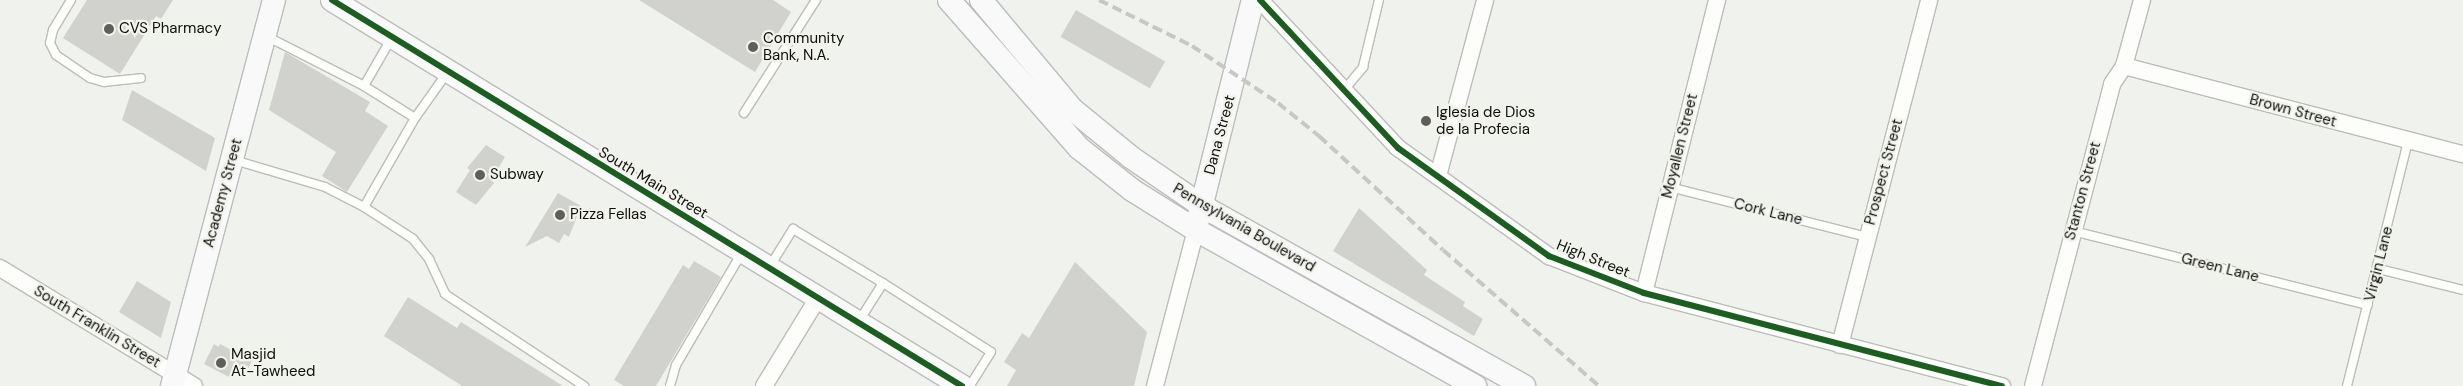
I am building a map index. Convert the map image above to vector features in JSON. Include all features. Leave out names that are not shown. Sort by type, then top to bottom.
[{"type":"street","name":"Academy Street","points":[[180,382],[232,160],[274,0]]},
{"type":"street","name":"South Main Street","points":[[332,0],[962,386]]},
{"type":"street","name":"Pennsylvania Boulevard","points":[[949,0],[1079,148],[1132,190],[1196,230],[1475,386]]},
{"type":"street","name":"Pennsylvania Boulevard","points":[[981,0],[1072,109],[1132,158],[1202,206],[1524,386]]},
{"type":"street","name":"Dana Street","points":[[1155,386],[1253,0]]},
{"type":"street","name":"High Street","points":[[1260,0],[1398,148],[1549,256],[1644,293],[2002,386]]},
{"type":"street","points":[[1438,176],[1485,0]]},
{"type":"street","name":"Moyallen Street","points":[[1644,293],[1717,0]]},
{"type":"street","name":"Prospect Street","points":[[1840,345],[1929,0]]},
{"type":"street","name":"Stanton Street","points":[[2033,386],[2112,84],[2124,66],[2142,0]]},
{"type":"street","name":"Brown Street","points":[[2124,66],[2463,154]]},
{"type":"street","name":"South Franklin Street","points":[[0,268],[180,382]]},
{"type":"street","points":[[764,386],[818,298]]},
{"type":"lane","points":[[71,0],[53,30],[50,43],[56,55],[90,78],[104,82],[141,78]]},
{"type":"lane","points":[[744,113],[816,0]]},
{"type":"lane","points":[[1344,90],[1363,67],[1380,0]]},
{"type":"lane","points":[[264,35],[364,86],[415,118]]},
{"type":"lane","points":[[364,86],[392,38]]},
{"type":"lane","points":[[364,207],[415,118],[448,72]]},
{"type":"lane","name":"Virgin Lane","points":[[2348,386],[2379,269],[2408,141]]},
{"type":"lane","points":[[232,160],[325,187],[364,207],[413,239],[429,260],[445,294],[584,386]]},
{"type":"lane","name":"Cork Lane","points":[[1670,187],[1867,237]]},
{"type":"lane","points":[[769,268],[793,229],[883,283],[991,352],[970,386]]},
{"type":"lane","name":"Green Lane","points":[[2073,231],[2368,305]]},
{"type":"lane","points":[[670,386],[680,358],[742,252]]},
{"type":"lane","points":[[2379,269],[2463,290]]},
{"type":"lane","points":[[858,323],[883,283]]},
{"type":"building","name":"CVS Pharmacy","points":[[87,0],[173,0],[161,19],[156,16],[120,74],[63,38]]},
{"type":"building","points":[[639,0],[773,0],[791,12],[755,72]]},
{"type":"building","points":[[1076,10],[1165,62],[1150,88],[1060,37]]},
{"type":"building","points":[[285,52],[370,102],[365,111],[388,126],[347,192],[322,176],[336,152],[269,110]]},
{"type":"building","points":[[132,90],[215,138],[206,171],[122,120]]},
{"type":"building","name":"Subway","points":[[486,145],[505,157],[491,180],[494,183],[476,205],[456,192],[470,170],[467,168]]},
{"type":"building","name":"Pizza Fellas","points":[[558,193],[581,206],[569,237],[564,234],[559,243],[547,236],[525,247]]},
{"type":"building","points":[[1359,208],[1427,270],[1424,275],[1465,302],[1463,306],[1483,319],[1474,336],[1333,251]]},
{"type":"building","points":[[694,261],[721,277],[656,386],[624,386],[614,380],[683,265],[689,269]]},
{"type":"building","points":[[1075,262],[1147,332],[1134,386],[1007,386],[1016,370],[1004,362],[1022,333],[1029,338]]},
{"type":"building","points":[[137,281],[171,302],[161,338],[119,312]]},
{"type":"building","points":[[408,297],[457,328],[461,322],[563,386],[462,386],[384,336]]},
{"type":"building","points":[[214,344],[219,347],[220,344],[252,361],[243,378],[233,373],[231,378],[204,364]]},
{"type":"railway","points":[[1099,0],[1192,46],[1278,103],[1319,136],[1443,250],[1599,386]]},
{"type":"cycle path","points":[[332,0],[962,386]]},
{"type":"cycle path","points":[[1260,0],[1398,148],[1549,256],[1644,293],[2002,386]]},
{"type":"place","name":"CVS Pharmacy","points":[[109,29]]},
{"type":"place","name":"Community Bank, N.A.","points":[[753,47]]},
{"type":"place","name":"Iglesia de Dios de la Profecia","points":[[1426,121]]},
{"type":"place","name":"Subway","points":[[480,175]]},
{"type":"place","name":"Pizza Fellas","points":[[560,215]]},
{"type":"place","name":"Masjid At-Tawheed","points":[[221,363]]}]
